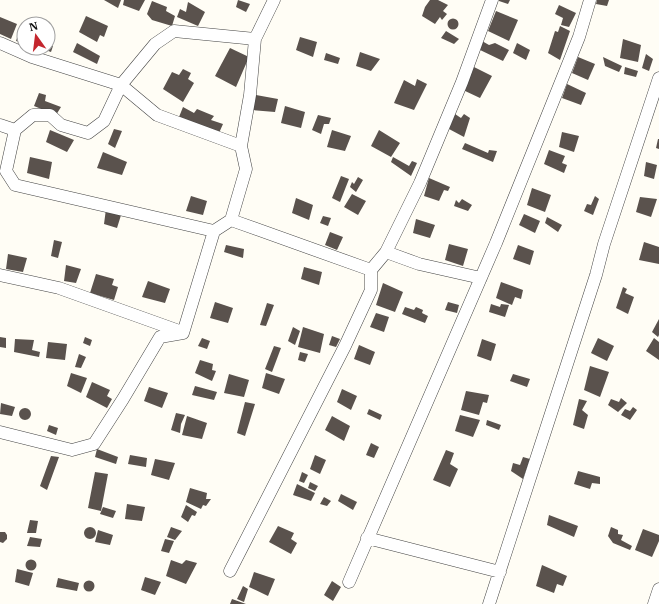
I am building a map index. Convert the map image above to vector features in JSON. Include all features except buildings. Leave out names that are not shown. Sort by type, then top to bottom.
[{"type":"street","points":[[183,333],[214,231],[231,220],[246,169],[240,146],[250,95],[255,39],[274,0]]},
{"type":"street","points":[[230,571],[348,339],[371,290],[371,270],[386,252],[420,182],[462,82],[492,0]]},
{"type":"street","points":[[348,582],[481,278],[579,37],[590,0]]},
{"type":"street","points":[[214,231],[15,185],[3,173],[15,130],[33,115],[50,115],[61,126],[88,133],[104,121],[121,85],[155,44],[174,31],[255,39]]},
{"type":"street","points":[[0,43],[32,58],[121,85],[157,115],[240,146]]},
{"type":"street","points":[[489,604],[596,275],[604,244],[659,78]]},
{"type":"street","points":[[0,125],[15,130]]},
{"type":"street","points":[[231,220],[371,270]]},
{"type":"street","points":[[386,252],[419,264],[481,278]]},
{"type":"street","points":[[0,275],[59,288],[183,333]]},
{"type":"street","points":[[0,432],[72,450],[94,444],[160,337],[183,333]]},
{"type":"street","points":[[367,538],[500,572]]},
{"type":"street","points":[[654,604],[659,589]]}]
